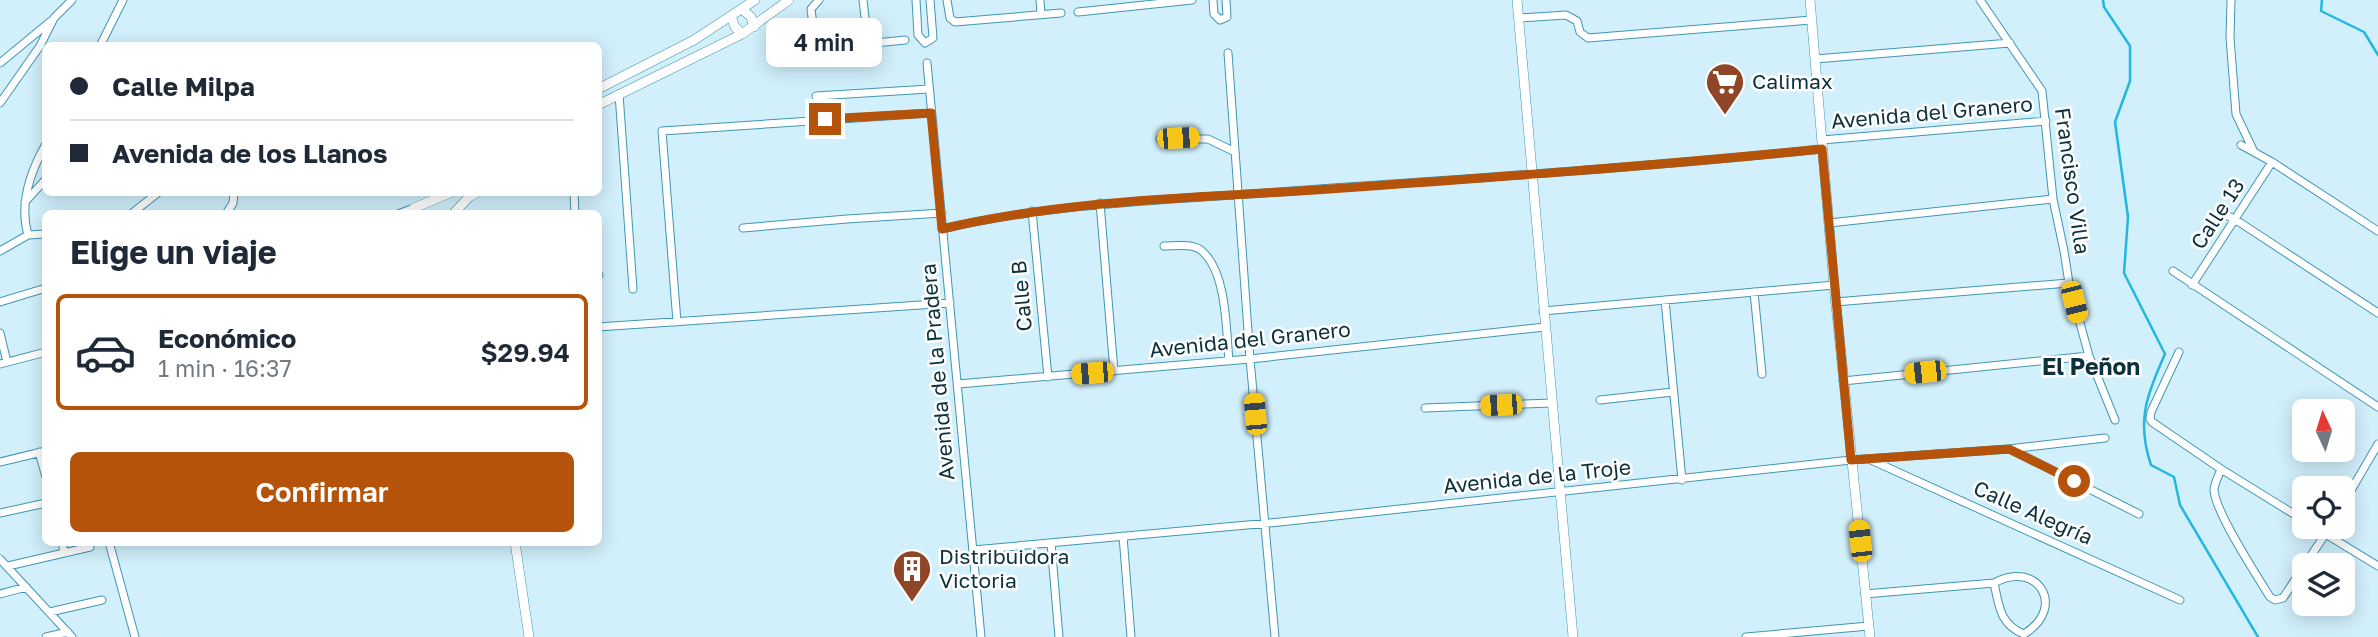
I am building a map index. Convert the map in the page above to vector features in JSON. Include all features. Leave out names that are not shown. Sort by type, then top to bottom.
[{"type":"street","points":[[0,62],[72,0]]},
{"type":"street","points":[[102,42],[123,0]]},
{"type":"street","points":[[602,87],[681,48],[755,0]]},
{"type":"street","points":[[602,103],[742,34],[789,0]]},
{"type":"street","points":[[816,49],[811,9],[819,0]]},
{"type":"street","points":[[863,0],[868,44]]},
{"type":"street","points":[[916,0],[918,35],[925,43],[933,38],[930,0]]},
{"type":"street","points":[[947,0],[950,19],[955,22],[1061,13]]},
{"type":"street","points":[[1040,0],[1041,14]]},
{"type":"street","points":[[1093,0],[1094,10]]},
{"type":"street","points":[[1078,12],[1192,0]]},
{"type":"street","points":[[1213,0],[1214,14],[1220,20],[1227,17],[1226,0]]},
{"type":"street","points":[[1517,0],[1573,637]]},
{"type":"street","points":[[1810,0],[1833,285],[1870,637]]},
{"type":"street","name":"Francisco Villa","points":[[1980,0],[2042,91],[2053,199],[2069,283],[2089,356],[2115,421]]},
{"type":"street","points":[[2231,0],[2230,38],[2236,114],[2254,153]]},
{"type":"street","points":[[742,9],[751,17],[754,27]]},
{"type":"street","points":[[1519,18],[1566,15],[1577,21],[1580,32],[1588,38],[1811,20]]},
{"type":"street","points":[[731,16],[735,27],[742,34]]},
{"type":"street","points":[[0,103],[33,57],[54,18]]},
{"type":"street","points":[[787,52],[905,40]]},
{"type":"street","points":[[1815,60],[2010,43]]},
{"type":"street","points":[[1228,54],[1250,359],[1275,637]]},
{"type":"street","name":"Avenida de la Pradera","points":[[927,63],[981,637]]},
{"type":"street","points":[[816,96],[929,89]]},
{"type":"street","points":[[619,94],[633,289]]},
{"type":"street","points":[[677,322],[662,131],[931,113]]},
{"type":"street","name":"Avenida del Granero","points":[[942,229],[1032,211],[1100,203],[1680,164],[1822,144],[2046,121]]},
{"type":"street","points":[[1160,139],[1208,139],[1235,152]]},
{"type":"street","points":[[2241,145],[2378,231]]},
{"type":"street","points":[[28,235],[24,204],[30,179],[42,153]]},
{"type":"street","name":"Calle 13","points":[[2192,285],[2272,162]]},
{"type":"street","points":[[24,204],[42,184]]},
{"type":"street","points":[[136,210],[154,196]]},
{"type":"street","points":[[417,210],[444,196]]},
{"type":"street","points":[[457,210],[471,196]]},
{"type":"street","points":[[1829,223],[2053,199]]},
{"type":"street","points":[[1100,203],[1114,371]]},
{"type":"street","name":"Calle B","points":[[1032,211],[1048,377]]},
{"type":"street","points":[[2220,212],[2378,313]]},
{"type":"street","points":[[743,228],[942,213]]},
{"type":"street","points":[[0,251],[28,235],[42,234]]},
{"type":"street","points":[[1164,246],[1190,246],[1202,250],[1222,281],[1229,360]]},
{"type":"street","points":[[2173,271],[2378,407]]},
{"type":"street","points":[[1835,302],[2069,283]]},
{"type":"street","points":[[1543,311],[1833,285]]},
{"type":"street","points":[[0,303],[42,289]]},
{"type":"street","points":[[1754,292],[1762,374]]},
{"type":"street","points":[[1665,300],[1682,480]]},
{"type":"street","points":[[602,327],[950,303]]},
{"type":"street","name":"Avenida del Granero","points":[[958,384],[1250,359],[1545,327]]},
{"type":"street","points":[[0,333],[4,363],[42,353]]},
{"type":"street","points":[[2179,352],[2150,419],[2221,469],[2292,513]]},
{"type":"street","points":[[1843,381],[2089,356]]},
{"type":"street","points":[[1600,401],[1673,392]]},
{"type":"street","points":[[1425,408],[1552,403]]},
{"type":"street","name":"Avenida de la Troje","points":[[973,550],[1265,523],[1851,460],[2009,449],[2105,438]]},
{"type":"street","points":[[2355,483],[2378,444]]},
{"type":"street","points":[[2009,449],[2139,514]]},
{"type":"street","points":[[0,462],[42,452]]},
{"type":"street","name":"Calle Alegría","points":[[1871,459],[2180,600]]},
{"type":"street","points":[[2221,469],[2214,490],[2224,518],[2270,597],[2275,600],[2283,598],[2322,539]]},
{"type":"street","points":[[0,513],[42,504]]},
{"type":"street","points":[[1123,536],[1131,637]]},
{"type":"street","points":[[2340,539],[2378,566]]},
{"type":"street","points":[[1051,543],[1059,637]]},
{"type":"street","points":[[63,546],[64,553]]},
{"type":"street","points":[[109,546],[135,637]]},
{"type":"street","points":[[516,546],[529,637]]},
{"type":"street","points":[[8,566],[90,547]]},
{"type":"street","points":[[0,559],[70,634]]},
{"type":"street","points":[[1866,594],[2027,578],[2037,582],[2046,597],[2043,614],[2024,635],[2012,629],[2005,620],[1994,583]]},
{"type":"street","points":[[0,594],[26,587]]},
{"type":"street","points":[[50,612],[102,600]]},
{"type":"street","points":[[1746,637],[1869,626]]},
{"type":"street","points":[[46,637],[70,634]]},
{"type":"waterway","points":[[2103,0],[2104,7],[2130,46],[2130,81],[2115,122],[2128,217],[2124,273],[2165,354],[2146,408],[2144,435],[2147,449],[2151,465],[2174,477],[2180,505],[2258,637]]},
{"type":"waterway","points":[[2322,0],[2321,11],[2364,32],[2378,55]]},
{"type":"place","name":"Calimax","points":[[1725,116]]},
{"type":"place","name":"Distribuidora Victoria","points":[[912,603]]},
{"type":"district","name":"El Peñon","points":[[2091,367]]},
{"type":"route","points":[[825,119],[931,113],[942,229],[995,216],[1100,203],[1680,164],[1822,149],[1851,460],[2009,449],[2074,481]]}]
